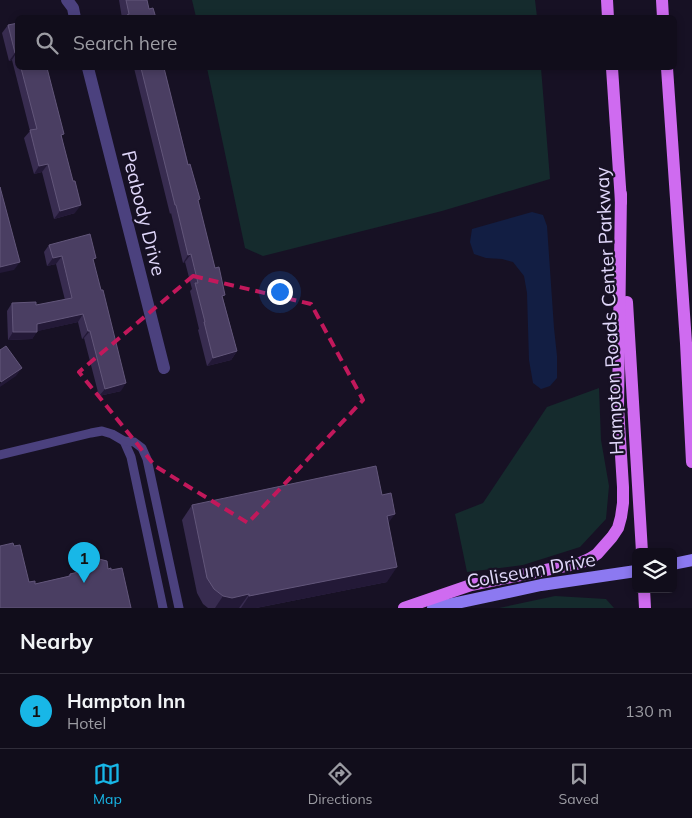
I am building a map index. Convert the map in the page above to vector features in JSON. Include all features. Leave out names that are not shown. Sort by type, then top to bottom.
[{"type":"main road","points":[[607,0],[608,15]]},
{"type":"main road","points":[[662,0],[663,15]]},
{"type":"main road","name":"Hampton Roads Center Parkway","points":[[612,70],[642,548]]},
{"type":"main road","points":[[667,70],[686,343],[692,462]]},
{"type":"main road","points":[[404,608],[471,585],[589,560],[597,554],[618,528],[623,503],[618,407],[621,194]]},
{"type":"main road","points":[[644,593],[645,608]]},
{"type":"street","points":[[67,0],[73,8],[74,15]]},
{"type":"street","name":"Peabody Drive","points":[[89,70],[164,368]]},
{"type":"street","points":[[677,563],[692,560]]},
{"type":"street","name":"Coliseum Drive","points":[[433,608],[541,585],[632,572]]},
{"type":"lane","points":[[0,455],[102,431],[124,441],[134,442],[142,448],[179,608]]},
{"type":"lane","points":[[124,441],[131,457],[163,608]]},
{"type":"highlighted area","points":[[193,276],[311,304],[363,400],[248,523],[155,466],[79,372]]},
{"type":"green space","points":[[192,0],[535,0],[537,15],[196,15]]},
{"type":"green space","points":[[207,70],[541,70],[550,179],[442,211],[263,256],[245,248]]},
{"type":"green space","points":[[599,388],[601,440],[609,486],[606,519],[580,547],[523,565],[467,572],[455,514],[483,503],[547,407]]},
{"type":"green space","points":[[555,596],[606,599],[614,608],[499,608]]},
{"type":"water","points":[[532,212],[543,215],[547,226],[557,356],[557,378],[550,386],[541,389],[533,383],[529,360],[527,293],[524,276],[513,262],[486,258],[474,254],[470,242],[472,229]]},
{"type":"building","points":[[126,0],[147,0],[149,9],[153,8],[155,15],[127,15],[129,14]]},
{"type":"building","points":[[15,24],[15,53],[8,25]]},
{"type":"building","points":[[22,70],[48,70],[64,134],[61,135],[81,205],[60,211],[48,164],[39,166],[30,130],[37,129]]},
{"type":"building","points":[[141,70],[164,70],[188,165],[190,164],[200,199],[198,200],[215,268],[219,267],[225,295],[222,296],[237,351],[213,358],[195,283],[198,283],[191,254],[188,255]]},
{"type":"building","points":[[0,187],[20,262],[0,267]]},
{"type":"building","points":[[90,234],[96,258],[93,259],[101,290],[103,290],[126,383],[105,389],[90,331],[88,331],[83,314],[37,324],[37,332],[13,332],[12,303],[36,302],[36,305],[72,298],[62,256],[53,258],[49,245]]},
{"type":"building","points":[[6,346],[22,368],[1,382],[0,350]]},
{"type":"building","points":[[376,466],[382,495],[391,493],[395,514],[387,516],[397,567],[249,596],[249,594],[232,598],[223,596],[214,589],[207,578],[192,505]]},
{"type":"building","points":[[13,543],[14,546],[20,545],[29,582],[35,581],[35,584],[70,576],[70,574],[82,571],[81,565],[90,559],[107,561],[108,569],[111,568],[111,570],[122,568],[131,608],[0,608],[0,546]]},
{"type":"place","name":"Hampton Inn","points":[[84,583]]}]
